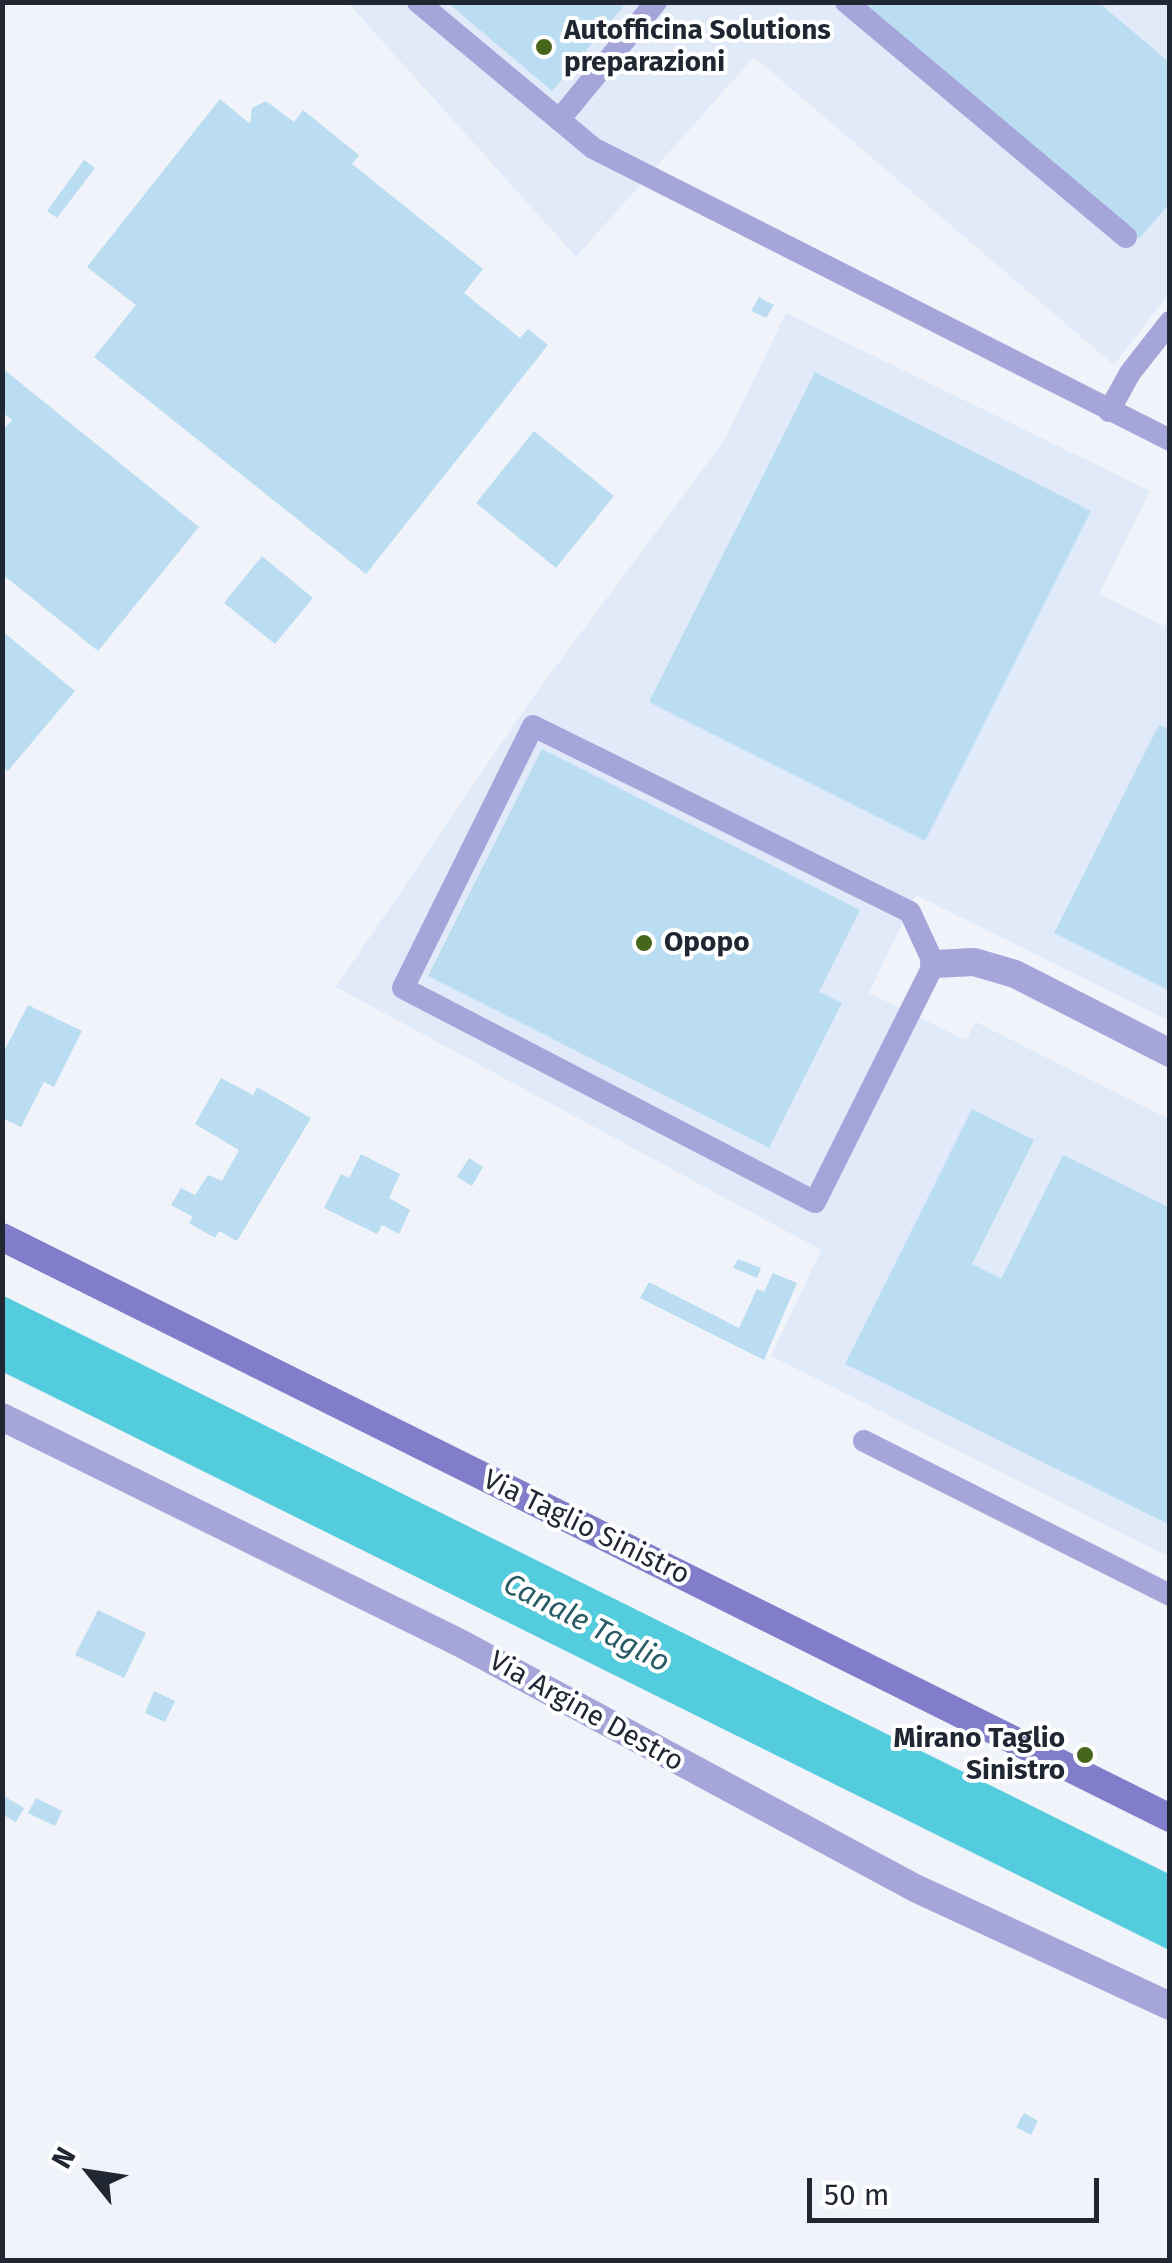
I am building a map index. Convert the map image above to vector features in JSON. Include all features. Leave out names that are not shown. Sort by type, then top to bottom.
[{"type":"main road","name":"Via Taglio Sinistro","points":[[2,1237],[1170,1818]]},
{"type":"street","points":[[934,964],[974,962],[1015,974],[1170,1053]]},
{"type":"street","name":"Via Argine Destro","points":[[2,1416],[460,1643],[915,1888],[1170,2006]]},
{"type":"lane","points":[[418,2],[593,148],[1170,440]]},
{"type":"lane","points":[[558,120],[656,2]]},
{"type":"lane","points":[[846,2],[1126,237]]},
{"type":"lane","points":[[1110,411],[1130,374],[1170,322]]},
{"type":"lane","points":[[533,726],[910,912],[934,964],[815,1202],[403,988],[533,726]]},
{"type":"lane","points":[[864,1441],[1170,1595]]},
{"type":"shaded area","points":[[348,3],[1169,3],[1169,293],[1114,365],[754,57],[576,257]]},
{"type":"shaded area","points":[[786,313],[1150,491],[1099,594],[1164,626],[1169,617],[1169,1021],[916,895],[869,993],[966,1040],[976,1022],[1169,1119],[1169,1557],[771,1356],[821,1250],[336,987],[533,697],[724,441]]},
{"type":"water","name":"Canale Taglio","points":[[2,1295],[1169,1874],[1169,1950],[3,1372]]},
{"type":"building","name":"Autofficina Solutions preparazioni","points":[[447,2],[627,2],[552,91]]},
{"type":"building","points":[[861,2],[1098,2],[1170,63],[1170,203],[1139,239]]},
{"type":"building","points":[[220,99],[250,124],[252,108],[266,101],[294,122],[303,110],[359,155],[352,164],[483,269],[464,293],[520,338],[528,329],[548,345],[366,574],[94,357],[136,305],[87,267]]},
{"type":"building","points":[[84,160],[95,168],[57,218],[47,211]]},
{"type":"building","points":[[759,297],[774,305],[766,318],[751,311]]},
{"type":"building","points":[[2,368],[199,527],[98,651],[2,574],[2,431],[12,420],[2,412]]},
{"type":"building","points":[[815,372],[1091,511],[925,841],[649,702]]},
{"type":"building","points":[[534,431],[614,496],[556,568],[476,503]]},
{"type":"building","points":[[262,556],[313,598],[275,644],[224,603]]},
{"type":"building","points":[[2,631],[75,691],[8,771],[2,767]]},
{"type":"building","points":[[1159,725],[1170,730],[1170,991],[1054,933]]},
{"type":"building","name":"Opopo","points":[[542,749],[860,910],[819,992],[842,1003],[769,1148],[428,976]]},
{"type":"building","points":[[28,1005],[82,1031],[54,1087],[44,1082],[21,1127],[2,1118],[2,1055]]},
{"type":"building","points":[[221,1078],[253,1095],[257,1087],[311,1118],[237,1241],[219,1231],[215,1238],[189,1223],[193,1217],[171,1205],[181,1188],[195,1195],[208,1175],[222,1181],[239,1150],[195,1124]]},
{"type":"building","points":[[972,1109],[1034,1140],[972,1264],[1001,1279],[1063,1155],[1170,1208],[1170,1525],[845,1364]]},
{"type":"building","points":[[361,1154],[400,1174],[389,1198],[410,1210],[399,1234],[382,1225],[377,1234],[324,1208],[341,1174],[349,1178]]},
{"type":"building","points":[[469,1158],[483,1167],[472,1186],[457,1177]]},
{"type":"building","points":[[738,1259],[761,1268],[757,1278],[733,1268]]},
{"type":"building","points":[[773,1273],[797,1283],[764,1360],[640,1298],[649,1282],[739,1328],[757,1289],[764,1292]]},
{"type":"building","points":[[98,1610],[146,1633],[124,1678],[75,1655]]},
{"type":"building","points":[[154,1691],[175,1701],[165,1722],[145,1713]]},
{"type":"building","points":[[2,1795],[24,1808],[16,1822],[2,1814]]},
{"type":"building","points":[[36,1798],[62,1811],[55,1826],[28,1813]]},
{"type":"building","points":[[1024,2113],[1038,2121],[1031,2135],[1016,2127]]},
{"type":"place","name":"Autofficina Solutions preparazioni","points":[[544,47]]},
{"type":"place","name":"Opopo","points":[[644,943]]},
{"type":"place","name":"Mirano Taglio Sinistro","points":[[1085,1755]]}]
